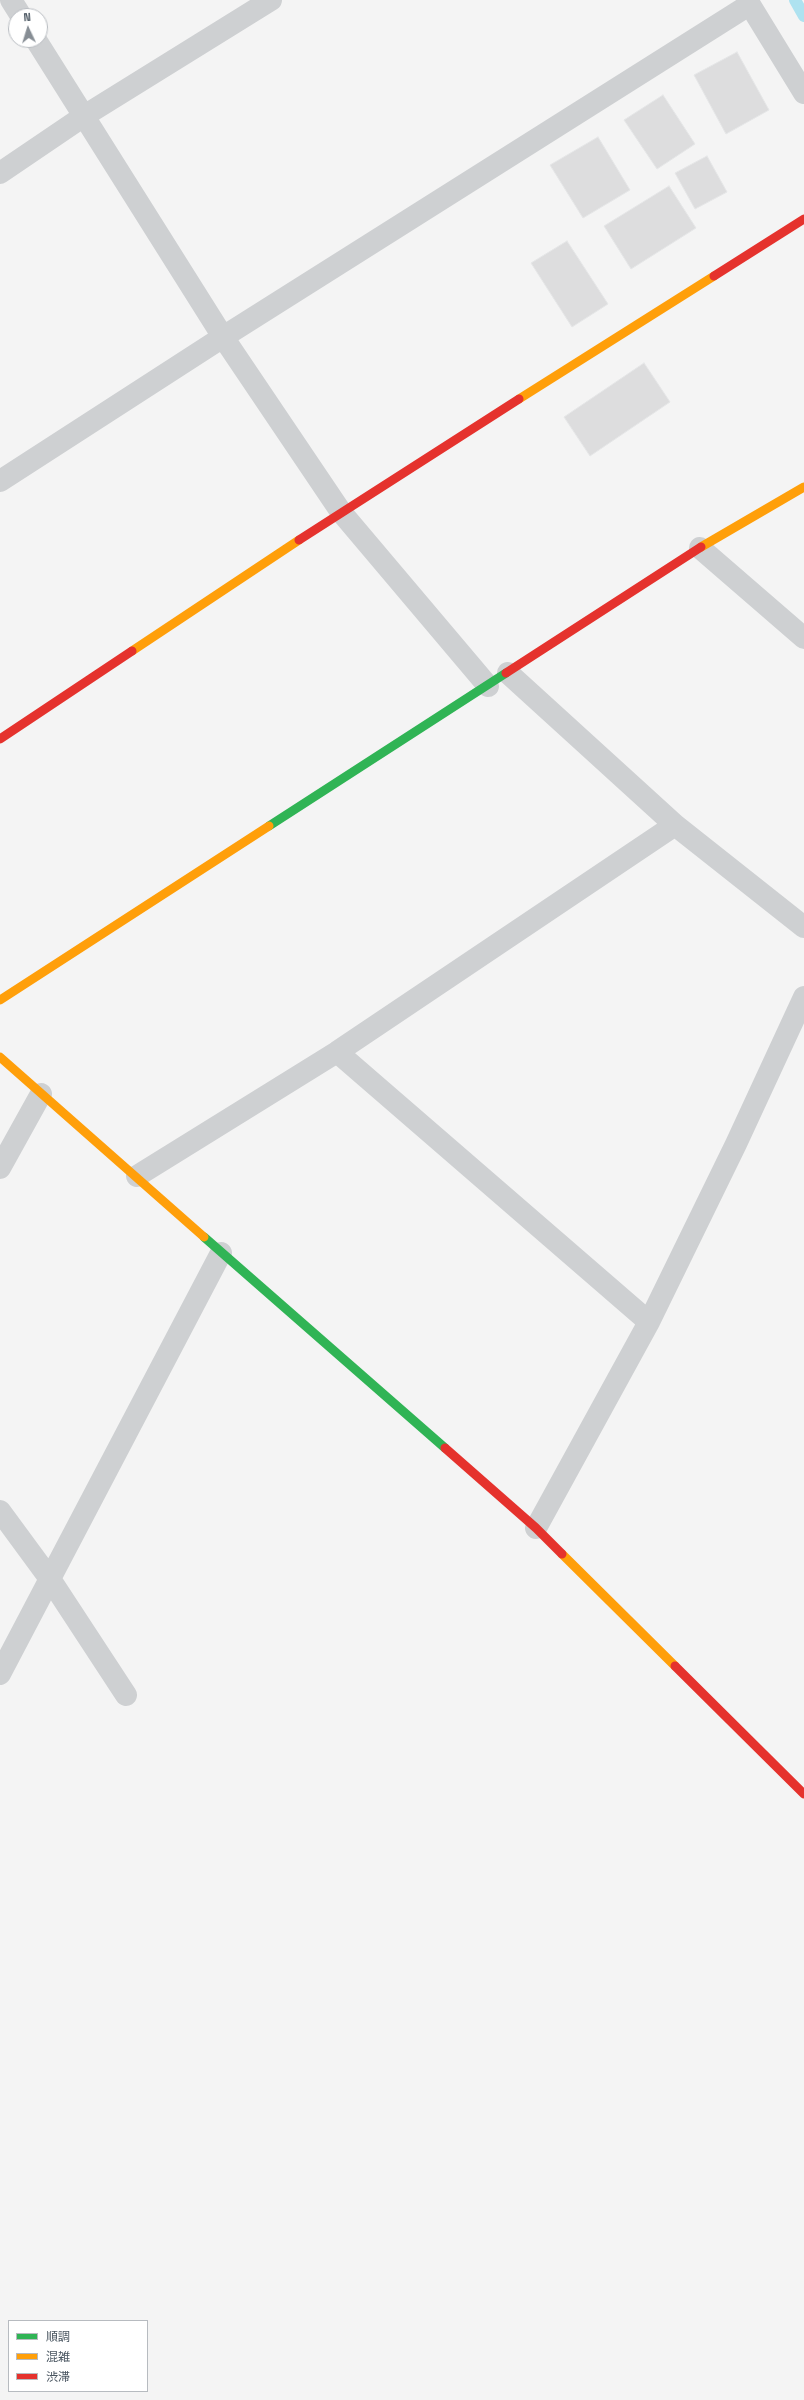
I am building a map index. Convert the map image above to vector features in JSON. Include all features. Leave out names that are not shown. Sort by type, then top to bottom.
[{"type":"street","points":[[0,173],[84,116],[271,0]]},
{"type":"street","points":[[0,481],[223,337],[748,3],[804,94]]},
{"type":"street","points":[[41,48],[223,337],[341,512],[488,686]]},
{"type":"street","points":[[0,739],[341,512],[804,219]]},
{"type":"street","points":[[0,1000],[700,548],[804,487]]},
{"type":"street","points":[[700,548],[804,638]]},
{"type":"street","points":[[508,673],[675,825],[804,927]]},
{"type":"street","points":[[137,1176],[337,1052],[675,825]]},
{"type":"street","points":[[536,1528],[649,1322],[736,1144],[804,997]]},
{"type":"street","points":[[337,1052],[649,1322]]},
{"type":"street","points":[[0,1057],[137,1176],[221,1253],[536,1528],[804,1794]]},
{"type":"street","points":[[0,1168],[42,1094]]},
{"type":"street","points":[[0,1674],[221,1253]]},
{"type":"street","points":[[0,1511],[50,1580],[126,1695]]},
{"type":"building","points":[[737,52],[769,110],[726,134],[694,75]]},
{"type":"building","points":[[663,95],[695,144],[657,169],[624,120]]},
{"type":"building","points":[[598,137],[630,190],[583,218],[550,165]]},
{"type":"building","points":[[707,156],[727,192],[695,209],[675,173]]},
{"type":"building","points":[[669,186],[696,228],[631,269],[604,226]]},
{"type":"building","points":[[567,241],[608,304],[572,327],[531,263]]},
{"type":"building","points":[[644,363],[670,402],[590,456],[564,417]]},
{"type":"waterway","points":[[795,0],[804,16]]},
{"type":"traffic: fast","points":[[269,826],[506,673]]},
{"type":"traffic: fast","points":[[204,1237],[445,1448]]},
{"type":"traffic: slow","points":[[519,399],[714,276]]},
{"type":"traffic: slow","points":[[701,547],[804,487]]},
{"type":"traffic: slow","points":[[132,651],[299,540]]},
{"type":"traffic: slow","points":[[0,1000],[269,826]]},
{"type":"traffic: slow","points":[[0,1057],[204,1237]]},
{"type":"traffic: slow","points":[[562,1554],[675,1666]]},
{"type":"traffic: jam","points":[[714,276],[804,219]]},
{"type":"traffic: jam","points":[[299,540],[519,399]]},
{"type":"traffic: jam","points":[[506,673],[701,547]]},
{"type":"traffic: jam","points":[[0,739],[132,651]]},
{"type":"traffic: jam","points":[[445,1448],[536,1528],[562,1554]]},
{"type":"traffic: jam","points":[[675,1666],[804,1794]]}]
